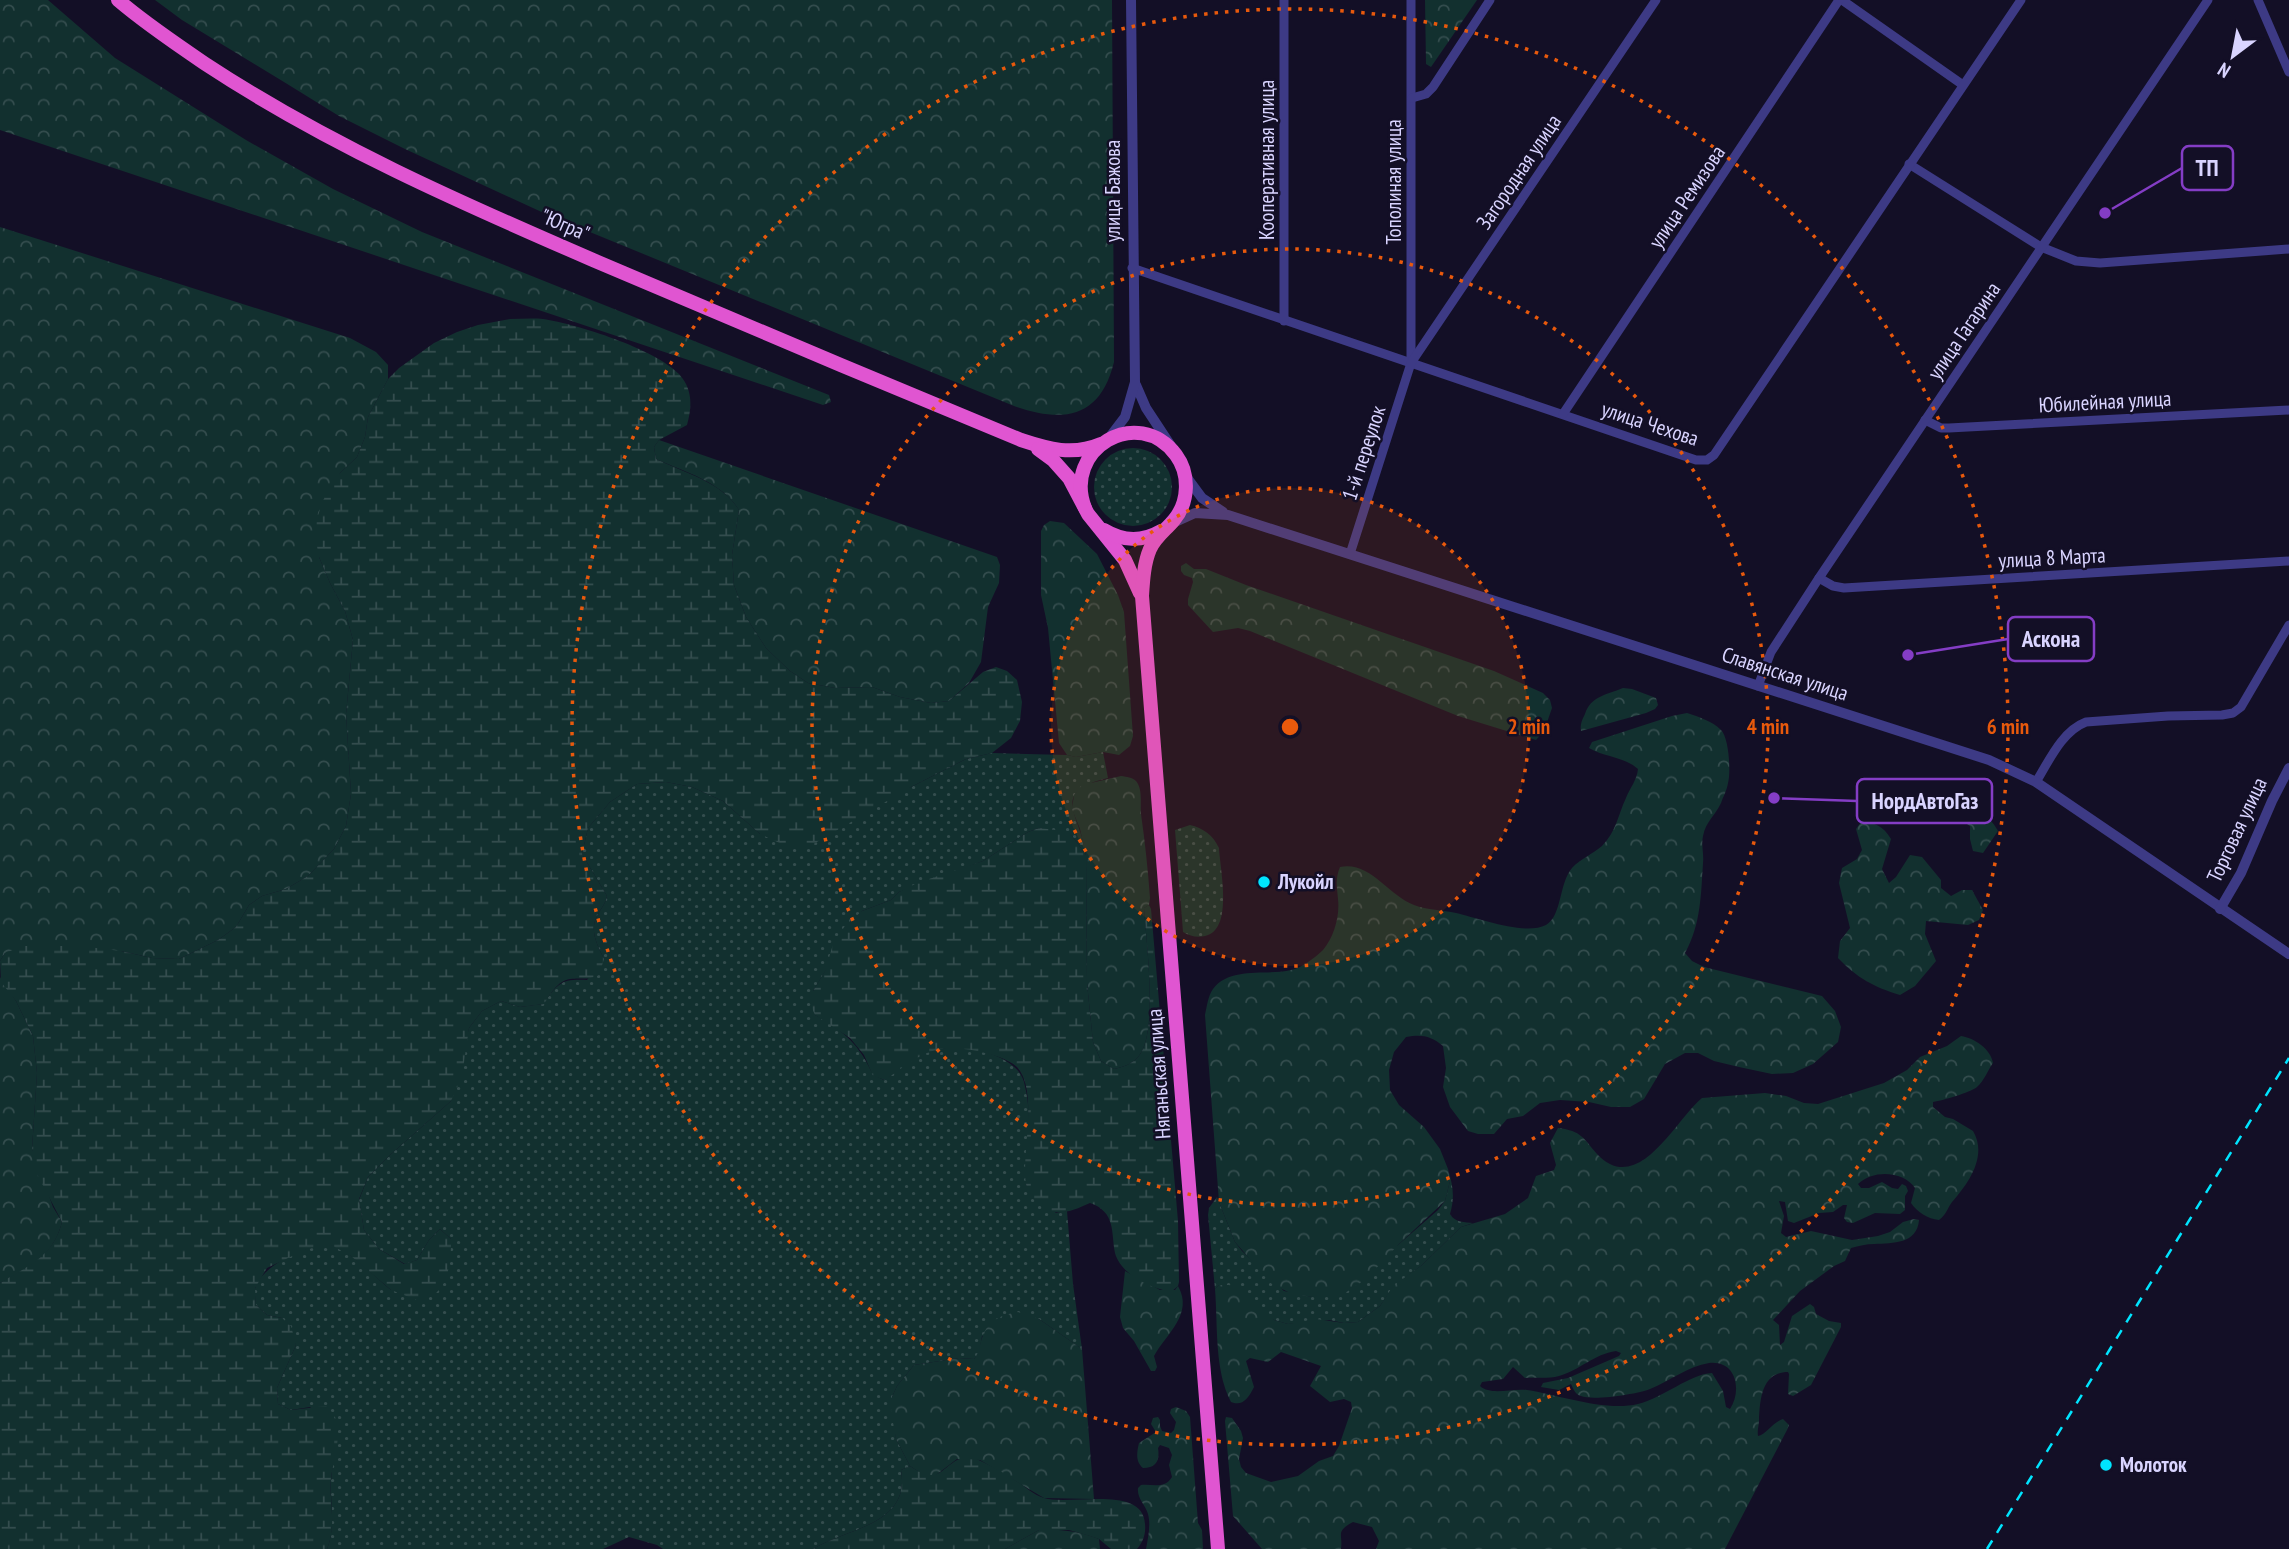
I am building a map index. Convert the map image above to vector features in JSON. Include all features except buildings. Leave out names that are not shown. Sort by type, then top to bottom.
[{"type":"highway","name":"\"Югра\"","points":[[118,0],[167,38],[256,96],[418,181],[537,236],[1021,440]]},
{"type":"highway","points":[[1021,440],[1067,451],[1092,447],[1127,434],[1147,435],[1166,444],[1182,466],[1186,487],[1184,501],[1178,514],[1154,541],[1149,553],[1142,596]]},
{"type":"highway","points":[[1021,440],[1045,453],[1062,469],[1074,485],[1085,508],[1125,560],[1142,596]]},
{"type":"highway","points":[[1085,508],[1081,491],[1082,473],[1090,456],[1105,442]]},
{"type":"highway","points":[[1100,527],[1115,536],[1133,539],[1150,536],[1168,526]]},
{"type":"highway","name":"Няганьская улица","points":[[1142,596],[1218,1549]]},
{"type":"street","name":"улица Бажова","points":[[1131,0],[1135,382]]},
{"type":"street","name":"Кооперативная улица","points":[[1284,0],[1284,321]]},
{"type":"street","name":"Тополиная улица","points":[[1411,0],[1411,363]]},
{"type":"street","points":[[1412,98],[1426,94],[1433,87],[1490,0]]},
{"type":"street","name":"Загородная улица","points":[[1411,363],[1656,0]]},
{"type":"street","points":[[1840,0],[1963,85]]},
{"type":"street","name":"улица Ремизова","points":[[1563,414],[1840,0]]},
{"type":"street","name":"улица Чехова","points":[[1132,268],[1696,460],[1707,460],[1714,455],[2021,0]]},
{"type":"street","name":"улица Гагарина","points":[[1758,686],[1771,652],[1819,578],[2208,0]]},
{"type":"street","points":[[2258,0],[2289,72]]},
{"type":"street","points":[[1909,164],[2041,247],[2076,261],[2100,263],[2289,249]]},
{"type":"street","name":"1-й переулок","points":[[1350,554],[1411,363]]},
{"type":"street","points":[[1105,442],[1125,417],[1135,382]]},
{"type":"street","points":[[1135,382],[1146,408],[1193,488],[1208,503],[1228,515]]},
{"type":"street","name":"Юбилейная улица","points":[[1925,420],[1941,428],[1949,428],[2289,410]]},
{"type":"street","points":[[1168,526],[1195,513],[1228,515]]},
{"type":"street","name":"Славянская улица","points":[[1228,515],[1989,760],[2036,782],[2289,954]]},
{"type":"street","name":"улица 8 Марта","points":[[1819,578],[1833,586],[1844,588],[2289,561]]},
{"type":"street","points":[[2036,782],[2064,739],[2077,726],[2086,722],[2233,713],[2241,706],[2289,625]]},
{"type":"street","name":"Торговая улица","points":[[2220,909],[2245,864],[2289,768]]},
{"type":"green space","points":[[0,0],[48,0],[115,58],[246,140],[333,189],[422,232],[829,395],[831,402],[823,405],[0,130]]},
{"type":"green space","points":[[155,0],[1112,0],[1114,362],[1108,381],[1089,405],[1077,412],[1048,414],[1014,406],[546,214],[405,149],[339,116],[182,20]]},
{"type":"green space","points":[[1425,0],[1477,0],[1431,67],[1426,64]]},
{"type":"green space","points":[[0,227],[350,338],[376,352],[388,365],[388,379],[368,417],[365,437],[357,457],[340,473],[319,557],[345,611],[353,640],[346,714],[351,794],[346,826],[334,849],[308,876],[286,889],[262,896],[249,905],[236,927],[218,940],[179,959],[152,958],[121,951],[5,953],[0,961]]},
{"type":"green space","points":[[510,319],[543,319],[595,332],[652,356],[668,365],[684,380],[690,398],[687,425],[659,440],[654,447],[656,459],[713,485],[732,500],[739,510],[732,555],[734,585],[746,617],[766,648],[790,671],[808,683],[835,688],[872,687],[900,697],[931,703],[949,701],[983,672],[996,667],[1007,671],[1017,680],[1022,702],[1020,721],[1011,738],[992,753],[966,759],[911,787],[810,846],[784,845],[760,834],[723,801],[692,787],[666,782],[637,784],[610,802],[588,828],[582,854],[607,896],[594,927],[595,938],[604,959],[599,975],[561,982],[544,1004],[520,1007],[501,1001],[482,1011],[469,1028],[462,1076],[451,1101],[368,1177],[359,1199],[364,1230],[379,1249],[404,1264],[417,1260],[429,1240],[440,1229],[451,1239],[449,1268],[440,1289],[419,1301],[391,1290],[351,1256],[331,1245],[307,1249],[267,1268],[255,1288],[256,1305],[267,1315],[282,1318],[291,1326],[296,1345],[277,1388],[278,1404],[291,1410],[326,1406],[333,1413],[338,1426],[331,1479],[332,1531],[327,1549],[0,1549],[0,1283],[46,1252],[58,1234],[62,1222],[36,1172],[32,1149],[37,1073],[33,1036],[16,1001],[1,982],[0,961],[5,953],[23,946],[79,946],[152,958],[179,959],[218,940],[236,927],[249,905],[262,896],[286,889],[308,876],[334,849],[346,826],[351,794],[346,714],[353,640],[345,611],[319,557],[314,530],[322,502],[340,473],[357,457],[365,437],[368,417],[388,379],[399,368],[434,343],[457,332]]},
{"type":"green space","points":[[659,440],[997,557],[1000,565],[999,583],[988,607],[981,662],[969,683],[949,701],[931,703],[900,697],[872,687],[835,688],[808,683],[790,671],[766,648],[746,617],[734,585],[732,555],[739,510],[732,500],[713,485],[656,459],[654,447]]},
{"type":"green space","points":[[1133,448],[1148,451],[1165,465],[1172,487],[1169,502],[1155,519],[1133,526],[1118,523],[1101,509],[1094,487],[1097,472],[1111,455]]},
{"type":"green space","points":[[1050,521],[1064,523],[1097,554],[1124,612],[1133,736],[1130,746],[1119,755],[1103,752],[1076,757],[1067,755],[1059,743],[1048,628],[1041,595],[1041,531]]},
{"type":"green space","points":[[1186,563],[1194,569],[1206,569],[1494,671],[1543,693],[1550,700],[1552,708],[1544,731],[1536,740],[1458,716],[1250,631],[1238,628],[1213,632],[1188,605],[1193,582],[1192,578],[1181,571],[1181,566]]},
{"type":"green space","points":[[1623,688],[1656,698],[1658,705],[1646,713],[1581,731],[1582,720],[1591,703]]},
{"type":"green space","points":[[1687,713],[1709,722],[1724,734],[1728,747],[1729,771],[1721,803],[1706,826],[1703,836],[1699,909],[1685,953],[1692,961],[1704,967],[1822,996],[1835,1011],[1841,1027],[1838,1042],[1813,1064],[1793,1073],[1772,1074],[1714,1061],[1698,1053],[1685,1053],[1665,1064],[1644,1099],[1630,1107],[1560,1100],[1540,1103],[1523,1116],[1507,1119],[1494,1134],[1478,1134],[1468,1131],[1450,1107],[1443,1087],[1446,1068],[1443,1046],[1426,1037],[1406,1037],[1394,1052],[1389,1070],[1390,1090],[1399,1105],[1424,1127],[1440,1149],[1450,1181],[1445,1201],[1366,1279],[1345,1293],[1312,1297],[1292,1294],[1272,1284],[1235,1242],[1219,1202],[1205,1015],[1213,989],[1220,982],[1239,974],[1295,969],[1323,950],[1333,933],[1337,919],[1337,879],[1340,867],[1361,869],[1419,907],[1514,927],[1537,928],[1546,925],[1555,914],[1572,868],[1602,846],[1611,835],[1637,773],[1638,769],[1633,765],[1589,748],[1592,742]]},
{"type":"green space","points":[[1103,752],[1108,778],[1079,790],[1073,798],[1075,817],[1086,855],[1072,836],[1039,828],[1028,832],[983,861],[899,892],[891,900],[862,911],[813,991],[815,1015],[850,1040],[873,1075],[884,1080],[917,1057],[940,1048],[969,1049],[997,1056],[1018,1071],[1024,1082],[1028,1107],[1026,1185],[1056,1213],[1067,1211],[1082,1349],[1039,1319],[982,1336],[979,1353],[974,1359],[959,1358],[914,1365],[897,1386],[892,1397],[896,1439],[910,1466],[901,1470],[901,1488],[896,1503],[887,1514],[874,1522],[813,1549],[663,1549],[629,1537],[603,1549],[327,1549],[331,1532],[331,1481],[338,1430],[310,1407],[291,1410],[278,1404],[277,1388],[296,1345],[282,1318],[267,1315],[256,1305],[255,1289],[266,1272],[287,1258],[311,1248],[331,1245],[353,1257],[391,1290],[451,1239],[440,1229],[429,1240],[417,1260],[405,1264],[379,1249],[364,1230],[359,1200],[368,1177],[451,1101],[469,1028],[482,1011],[501,1001],[520,1007],[543,1004],[561,984],[571,980],[587,980],[604,959],[595,938],[594,927],[607,896],[582,854],[588,828],[610,802],[637,784],[666,782],[692,787],[723,801],[760,834],[911,787],[966,759],[992,753],[1076,757]]},
{"type":"green space","points":[[1121,776],[1134,780],[1140,792],[1150,898],[1149,905],[1144,908],[1150,1008],[1148,1029],[1138,1057],[1127,1065],[1114,1069],[1101,1061],[1093,1042],[1087,983],[1086,855],[1072,809],[1074,795],[1082,785]]},
{"type":"green space","points":[[1904,779],[1944,789],[1981,810],[1998,831],[1983,853],[1973,851],[1970,826],[1958,818],[1923,808],[1900,795],[1895,781]]},
{"type":"green space","points":[[1861,822],[1878,826],[1891,839],[1882,869],[1889,883],[1910,855],[1922,857],[1941,880],[1941,888],[1951,896],[1962,890],[1972,890],[1983,910],[1979,920],[1968,925],[1926,921],[1925,934],[1936,961],[1915,986],[1900,995],[1866,981],[1838,958],[1840,941],[1850,928],[1839,883],[1842,868],[1857,859],[1862,850],[1856,829]]},
{"type":"green space","points":[[1190,825],[1214,839],[1219,848],[1223,884],[1220,923],[1214,931],[1202,937],[1183,932],[1175,830]]},
{"type":"green space","points":[[1039,828],[1064,831],[1072,836],[1086,855],[1087,983],[1093,1042],[1101,1061],[1114,1069],[1133,1062],[1138,1057],[1148,1029],[1150,986],[1144,908],[1149,905],[1151,909],[1178,1221],[1179,1282],[1171,1292],[1146,1284],[1123,1268],[1115,1253],[1111,1224],[1098,1207],[1090,1203],[1069,1211],[1049,1211],[1031,1196],[1025,1172],[1027,1091],[1017,1067],[1003,1059],[977,1051],[948,1048],[917,1058],[885,1080],[873,1076],[864,1055],[850,1038],[815,1015],[811,1006],[813,991],[825,971],[834,941],[845,926],[862,911],[891,900],[899,892],[917,883],[983,861],[1028,832]]},
{"type":"green space","points":[[0,977],[16,1001],[33,1036],[37,1073],[32,1149],[53,1207],[62,1222],[53,1244],[38,1260],[0,1283]]},
{"type":"green space","points":[[1961,1036],[1966,1037],[1985,1049],[1993,1063],[1977,1087],[1933,1102],[1933,1107],[1945,1117],[1973,1131],[1978,1150],[1970,1178],[1939,1220],[1927,1217],[1911,1203],[1915,1188],[1910,1182],[1888,1174],[1872,1176],[1858,1184],[1861,1188],[1869,1188],[1882,1182],[1898,1189],[1902,1184],[1906,1186],[1908,1191],[1905,1196],[1905,1210],[1900,1214],[1875,1213],[1853,1223],[1844,1218],[1847,1205],[1843,1205],[1833,1212],[1819,1213],[1794,1223],[1788,1221],[1785,1202],[1779,1201],[1784,1216],[1781,1233],[1786,1237],[1811,1231],[1852,1240],[1878,1236],[1890,1232],[1903,1222],[1919,1220],[1914,1234],[1903,1241],[1851,1248],[1845,1261],[1800,1291],[1773,1320],[1779,1325],[1780,1345],[1784,1342],[1792,1316],[1810,1304],[1816,1314],[1829,1321],[1841,1323],[1841,1327],[1811,1385],[1793,1396],[1788,1394],[1788,1372],[1779,1373],[1767,1382],[1761,1396],[1758,1436],[1783,1419],[1789,1425],[1725,1549],[1376,1549],[1379,1541],[1372,1527],[1353,1522],[1341,1533],[1341,1549],[1262,1549],[1233,1516],[1226,1417],[1232,1418],[1241,1431],[1241,1467],[1246,1473],[1271,1482],[1298,1476],[1319,1461],[1333,1456],[1352,1408],[1351,1402],[1344,1399],[1330,1402],[1310,1386],[1321,1366],[1281,1352],[1268,1362],[1250,1358],[1246,1361],[1254,1387],[1242,1402],[1231,1402],[1222,1376],[1218,1347],[1215,1289],[1219,1285],[1229,1285],[1248,1293],[1274,1320],[1288,1324],[1316,1319],[1358,1322],[1380,1306],[1393,1286],[1422,1265],[1461,1227],[1505,1214],[1528,1198],[1536,1176],[1554,1170],[1556,1165],[1550,1143],[1558,1128],[1577,1133],[1612,1165],[1627,1167],[1641,1161],[1655,1150],[1702,1098],[1765,1093],[1818,1104],[1884,1083],[1907,1070],[1920,1057],[1947,1046]],"holes":[[[1616,1351],[1621,1353],[1568,1378],[1543,1383],[1541,1387],[1559,1390],[1571,1384],[1581,1396],[1616,1396],[1650,1389],[1686,1370],[1718,1363],[1726,1366],[1734,1378],[1734,1402],[1730,1409],[1726,1407],[1723,1391],[1712,1373],[1695,1377],[1647,1401],[1625,1406],[1597,1404],[1527,1390],[1490,1391],[1480,1386],[1482,1382],[1503,1379],[1513,1367],[1525,1378],[1555,1377],[1601,1355]]]},
{"type":"green space","points":[[1448,1169],[1453,1191],[1450,1214],[1457,1221],[1473,1223],[1461,1227],[1422,1265],[1393,1287],[1380,1306],[1358,1322],[1329,1320],[1288,1324],[1274,1320],[1219,1285],[1215,1289],[1208,1215],[1209,1208],[1217,1197],[1235,1242],[1242,1251],[1284,1291],[1312,1297],[1398,1245],[1438,1210],[1445,1201],[1450,1181]]},
{"type":"green space","points":[[1125,1271],[1160,1290],[1175,1290],[1178,1286],[1182,1296],[1181,1315],[1154,1356],[1157,1367],[1155,1371],[1151,1371],[1134,1341],[1123,1328],[1120,1317]]},
{"type":"green space","points":[[1018,1312],[1039,1319],[1082,1349],[1094,1499],[1044,1498],[980,1460],[957,1459],[936,1475],[924,1475],[910,1466],[896,1439],[891,1411],[892,1397],[897,1386],[914,1365],[959,1358],[974,1359],[985,1332],[992,1323]]},
{"type":"green space","points":[[1176,1407],[1186,1411],[1190,1417],[1198,1523],[1202,1530],[1203,1549],[1146,1549],[1149,1518],[1138,1488],[1141,1485],[1162,1485],[1169,1481],[1172,1477],[1169,1465],[1172,1455],[1169,1448],[1160,1445],[1156,1463],[1143,1468],[1138,1459],[1138,1446],[1156,1432],[1151,1424],[1153,1418],[1158,1417],[1162,1431],[1171,1433],[1174,1430],[1176,1422],[1170,1413],[1171,1409]]},
{"type":"green space","points":[[967,1456],[992,1467],[1044,1498],[1119,1500],[1132,1504],[1141,1512],[1145,1524],[1142,1541],[1137,1549],[1111,1549],[1099,1539],[1069,1530],[1039,1530],[1005,1549],[813,1549],[887,1514],[896,1503],[901,1488],[901,1470],[910,1466],[935,1475]]},
{"type":"green space","points":[[1039,1530],[1069,1531],[1092,1536],[1099,1539],[1100,1549],[1005,1549]]},
{"type":"railway","points":[[1987,1549],[2289,1058]]},
{"type":"place","name":"ТП","points":[[2105,213]]},
{"type":"place","name":"Аскона","points":[[1908,655]]},
{"type":"place","name":"НордАвтоГаз","points":[[1774,798]]},
{"type":"place","name":"Лукойл","points":[[1264,882]]},
{"type":"place","name":"Молоток","points":[[2106,1465]]}]
